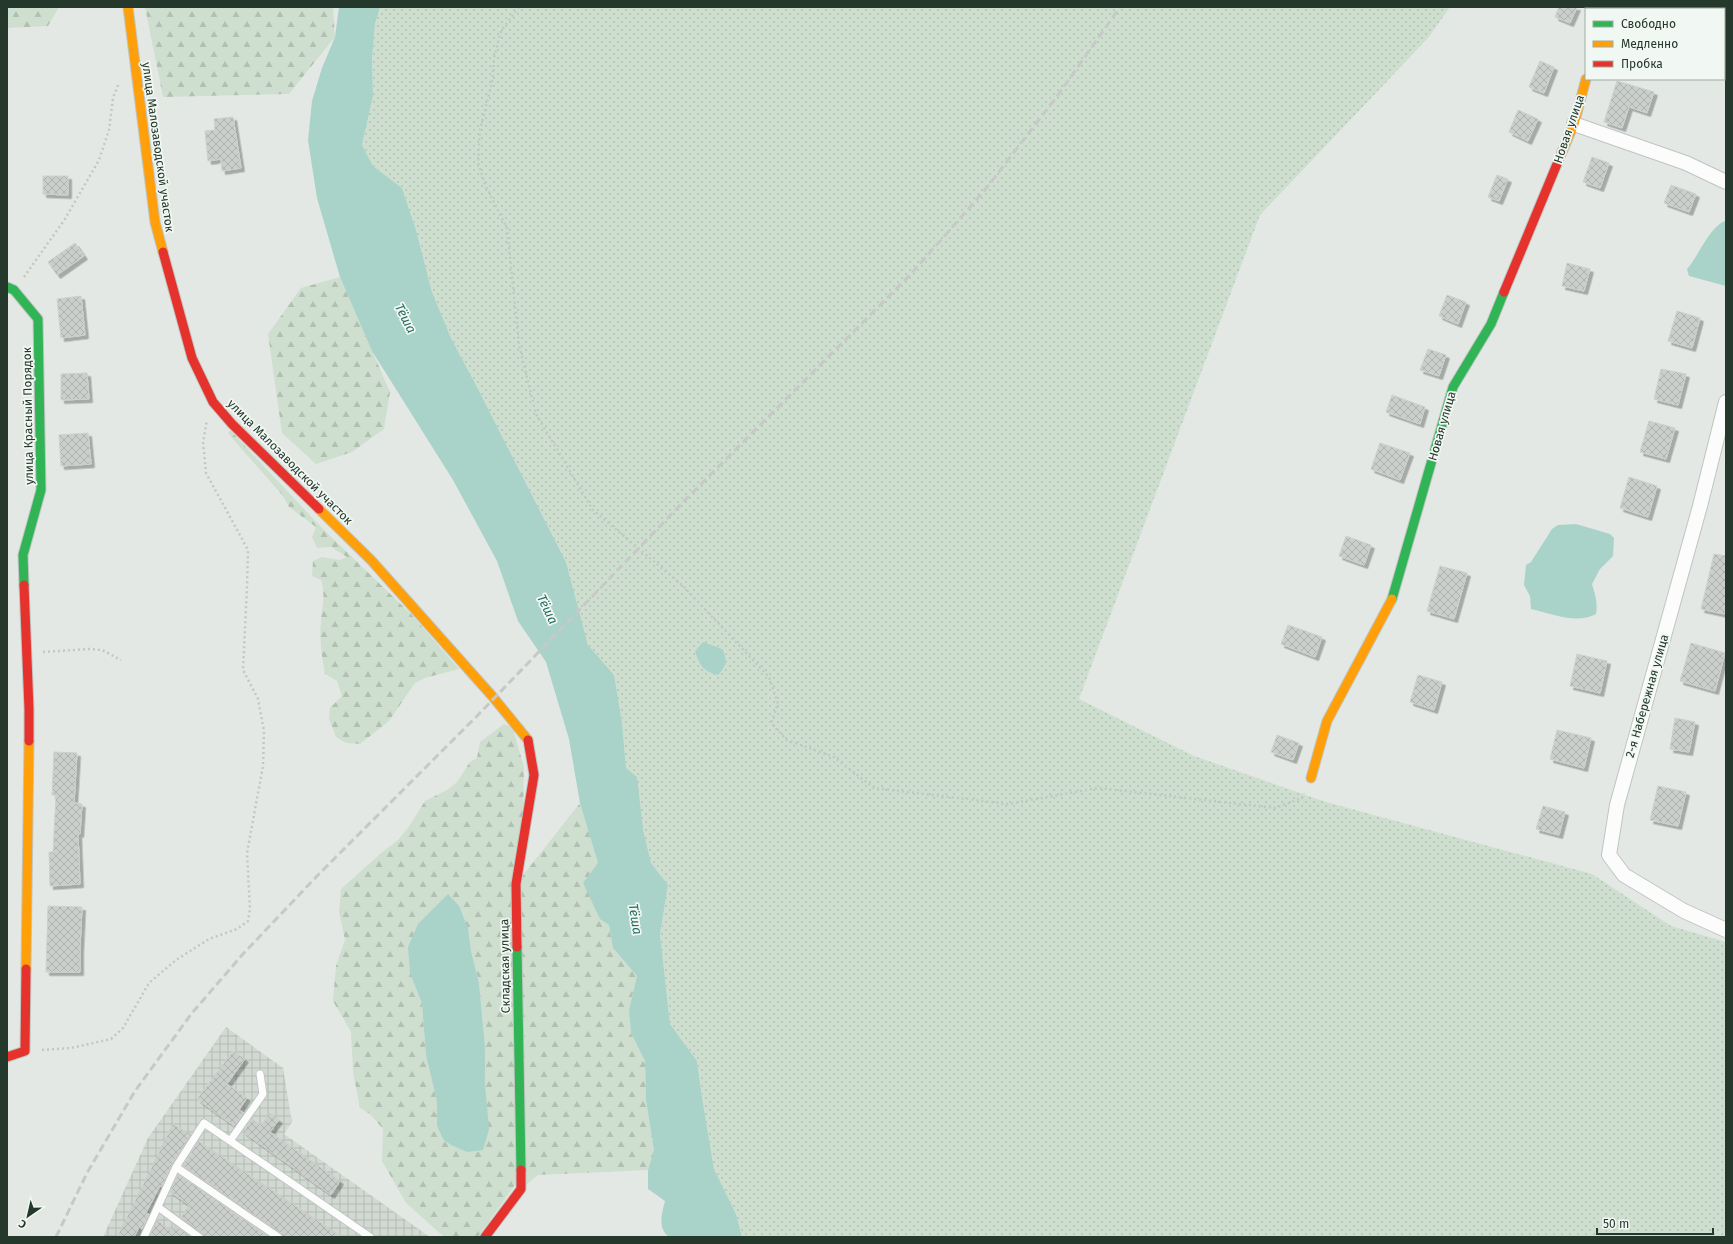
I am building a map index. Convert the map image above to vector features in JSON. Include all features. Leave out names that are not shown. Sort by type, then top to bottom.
[{"type":"street","name":"улица Малозаводской участок","points":[[128,7],[155,222],[192,358],[213,402],[232,424],[371,560],[493,697]]},
{"type":"street","name":"Новая улица","points":[[1311,778],[1327,721],[1392,599],[1453,387],[1491,324],[1574,124],[1586,80]]},
{"type":"street","points":[[1574,124],[1686,163],[1726,182]]},
{"type":"street","name":"улица Красный Порядок","points":[[11,289],[38,319],[41,490],[23,555],[29,709],[25,1051]]},
{"type":"street","name":"2-я Набережная улица","points":[[1726,402],[1700,506],[1617,805],[1609,855],[1624,875],[1684,911],[1726,930]]},
{"type":"street","name":"Складская улица","points":[[485,1237],[521,1189],[516,884],[534,775],[528,738],[493,697]]},
{"type":"street","points":[[7,1057],[25,1051]]},
{"type":"lane","points":[[230,1141],[263,1094],[260,1074]]},
{"type":"lane","points":[[144,1237],[176,1167],[204,1123],[370,1237]]},
{"type":"lane","points":[[176,1167],[278,1237]]},
{"type":"lane","points":[[158,1207],[199,1237]]},
{"type":"path","points":[[519,7],[501,31],[494,58],[492,82],[480,130],[478,163],[486,187],[507,228],[519,345],[536,414],[593,510],[683,586],[769,676],[778,704],[772,723],[787,740],[834,757],[874,788],[1008,804],[1098,788],[1275,808],[1302,798],[1311,778]]},
{"type":"path","points":[[11,289],[65,219],[99,160],[109,130],[113,98],[120,81]]},
{"type":"path","points":[[25,1051],[71,1048],[111,1039],[123,1028],[148,983],[176,960],[208,939],[237,929],[248,922],[250,909],[247,853],[263,766],[264,731],[258,698],[243,670],[248,587],[248,550],[206,473],[203,442],[207,418],[213,402]]},
{"type":"path","points":[[27,657],[46,652],[89,649],[102,650],[121,660]]},
{"type":"shaded area","points":[[226,1027],[283,1068],[292,1122],[284,1134],[430,1237],[103,1237],[148,1138]]},
{"type":"green space","points":[[7,7],[59,7],[48,26],[7,28]]},
{"type":"green space","points":[[145,7],[333,7],[335,37],[289,94],[163,97]]},
{"type":"green space","points":[[380,7],[1450,7],[1428,38],[1260,215],[1079,699],[1194,756],[1326,802],[1592,874],[1671,926],[1726,942],[1726,1237],[742,1237],[736,1214],[714,1169],[697,1061],[670,1024],[660,934],[668,885],[651,863],[626,768],[622,722],[614,675],[588,645],[566,562],[451,338],[432,292],[416,230],[402,188],[373,166],[362,145],[373,96],[372,60],[375,24]]},
{"type":"green space","points":[[340,277],[390,392],[384,429],[352,452],[316,464],[282,433],[268,334],[301,288]]},
{"type":"green space","points":[[231,431],[320,526],[411,614],[459,669],[425,678],[415,683],[389,721],[360,744],[346,743],[336,737],[329,719],[330,708],[342,696],[337,681],[325,674],[320,634],[323,591],[321,580],[312,576],[313,561],[322,557],[340,560],[347,557],[331,547],[317,548],[312,537],[316,527],[289,507],[283,496],[231,437],[228,432]]},
{"type":"green space","points":[[504,724],[513,729],[524,767],[517,1182],[478,1237],[444,1237],[406,1203],[382,1161],[383,1129],[370,1114],[360,1108],[353,1072],[351,1032],[333,1001],[336,966],[345,940],[339,912],[341,889],[398,840],[410,825],[425,801],[447,790],[457,782],[470,762],[477,758],[480,742]],"holes":[[[468,928],[471,951],[479,983],[485,1046],[485,1084],[443,1139],[437,1126],[437,1102],[426,1055],[422,1003]]]},
{"type":"green space","points":[[580,803],[598,863],[600,919],[609,925],[613,948],[637,976],[629,1010],[631,1033],[645,1061],[646,1100],[654,1150],[648,1170],[538,1175],[521,1189],[516,884]]},
{"type":"water","name":"Тёша","points":[[339,7],[380,7],[375,24],[372,60],[373,96],[362,145],[373,166],[402,188],[416,230],[432,292],[451,338],[566,562],[588,645],[614,675],[622,722],[626,768],[637,777],[643,830],[651,863],[668,885],[660,934],[670,1024],[697,1061],[714,1169],[736,1214],[742,1237],[669,1237],[663,1229],[661,1220],[665,1201],[648,1189],[648,1170],[654,1150],[646,1100],[645,1061],[631,1033],[629,1010],[637,976],[613,948],[609,925],[600,919],[583,883],[598,863],[580,803],[569,739],[546,662],[518,621],[497,561],[453,480],[372,351],[340,277],[317,198],[308,140],[312,101],[322,68],[335,37]]},
{"type":"water","points":[[1726,221],[1726,286],[1689,276],[1687,269],[1710,234],[1720,223]]},
{"type":"water","points":[[1576,524],[1610,534],[1614,538],[1613,556],[1600,569],[1592,584],[1596,602],[1596,614],[1589,617],[1572,618],[1531,609],[1530,596],[1524,585],[1526,565],[1531,562],[1552,529],[1558,525]]},
{"type":"water","points":[[703,642],[722,649],[724,653],[726,663],[718,675],[705,670],[699,661],[695,651]]},
{"type":"water","points":[[448,894],[459,906],[468,928],[471,951],[479,983],[485,1046],[485,1084],[489,1129],[483,1150],[467,1152],[451,1145],[443,1139],[437,1126],[437,1102],[426,1055],[422,1003],[410,973],[408,947],[418,924]]},
{"type":"building","points":[[1559,7],[1577,7],[1570,23],[1555,17]]},
{"type":"building","points":[[1540,61],[1554,67],[1544,93],[1529,87]]},
{"type":"building","points":[[1617,81],[1654,92],[1647,113],[1629,107],[1622,128],[1604,122]]},
{"type":"building","points":[[1518,110],[1538,119],[1528,141],[1509,132]]},
{"type":"building","points":[[233,117],[241,168],[222,171],[221,159],[208,161],[205,131],[215,130],[214,119]]},
{"type":"building","points":[[1592,157],[1609,163],[1600,188],[1583,182]]},
{"type":"building","points":[[1497,175],[1508,179],[1499,201],[1488,197]]},
{"type":"building","points":[[43,176],[68,176],[68,195],[43,194]]},
{"type":"building","points":[[1671,185],[1696,194],[1689,212],[1664,203]]},
{"type":"building","points":[[75,243],[84,256],[57,275],[48,262]]},
{"type":"building","points":[[1567,263],[1590,269],[1584,291],[1562,286]]},
{"type":"building","points":[[1447,295],[1466,302],[1458,324],[1439,316]]},
{"type":"building","points":[[81,296],[85,335],[61,338],[57,299]]},
{"type":"building","points":[[1677,311],[1700,318],[1692,348],[1668,341]]},
{"type":"building","points":[[1428,349],[1446,355],[1439,376],[1420,370]]},
{"type":"building","points":[[1661,369],[1686,374],[1678,405],[1654,399]]},
{"type":"building","points":[[87,373],[89,399],[61,400],[61,374]]},
{"type":"building","points":[[1392,395],[1425,407],[1420,424],[1386,412]]},
{"type":"building","points":[[1649,421],[1675,428],[1666,459],[1640,452]]},
{"type":"building","points":[[88,433],[91,464],[61,466],[59,435]]},
{"type":"building","points":[[1380,443],[1410,453],[1400,480],[1371,469]]},
{"type":"building","points":[[1629,477],[1657,486],[1648,517],[1620,508]]},
{"type":"building","points":[[1346,536],[1371,545],[1364,565],[1339,556]]},
{"type":"building","points":[[1714,554],[1726,556],[1726,607],[1724,614],[1701,609]]},
{"type":"building","points":[[1440,566],[1467,573],[1454,619],[1427,611]]},
{"type":"building","points":[[1288,625],[1322,637],[1315,657],[1281,644]]},
{"type":"building","points":[[1691,643],[1725,653],[1715,691],[1680,681]]},
{"type":"building","points":[[1577,654],[1607,661],[1600,693],[1570,686]]},
{"type":"building","points":[[1418,675],[1442,682],[1434,710],[1410,702]]},
{"type":"building","points":[[1675,718],[1695,722],[1689,752],[1670,749]]},
{"type":"building","points":[[1557,730],[1591,738],[1584,768],[1550,759]]},
{"type":"building","points":[[1277,735],[1299,743],[1293,760],[1271,752]]},
{"type":"building","points":[[54,752],[77,753],[74,803],[82,804],[80,834],[78,833],[80,884],[50,886],[49,852],[53,852],[56,795],[52,795]]},
{"type":"building","points":[[1658,786],[1686,792],[1678,826],[1650,820]]},
{"type":"building","points":[[1543,806],[1565,812],[1559,835],[1536,829]]},
{"type":"building","points":[[48,906],[82,907],[80,972],[46,972]]},
{"type":"building","points":[[233,1051],[245,1059],[227,1084],[247,1098],[239,1110],[244,1113],[234,1126],[197,1099]]},
{"type":"building","points":[[270,1113],[279,1120],[270,1132],[340,1181],[331,1195],[243,1132],[252,1119],[261,1125]]},
{"type":"building","points":[[173,1124],[187,1132],[190,1136],[172,1164],[162,1187],[160,1186],[146,1213],[149,1214],[142,1229],[139,1227],[134,1237],[117,1237]]},
{"type":"building","points":[[198,1141],[342,1237],[283,1237],[281,1233],[183,1166]]},
{"type":"building","points":[[178,1174],[269,1237],[204,1237],[202,1233],[181,1217],[189,1205],[170,1192]]},
{"type":"building","points":[[157,1220],[171,1231],[175,1225],[191,1237],[153,1237],[150,1235]]},
{"type":"railway","points":[[56,1237],[87,1173],[135,1091],[192,1013],[243,954],[319,874],[478,715],[688,497],[909,276],[985,190],[1058,95],[1120,7]]},
{"type":"traffic: fast","points":[[7,287],[14,290],[38,319],[41,490],[23,555],[24,585]]},
{"type":"traffic: fast","points":[[1392,599],[1453,387],[1491,324],[1504,292]]},
{"type":"traffic: fast","points":[[517,947],[521,1170]]},
{"type":"traffic: slow","points":[[128,7],[155,222],[163,252]]},
{"type":"traffic: slow","points":[[1562,152],[1574,124],[1586,80]]},
{"type":"traffic: slow","points":[[319,509],[371,560],[493,697],[528,740]]},
{"type":"traffic: slow","points":[[1311,778],[1327,721],[1392,599]]},
{"type":"traffic: slow","points":[[26,969],[29,741]]},
{"type":"traffic: jam","points":[[1504,292],[1562,152]]},
{"type":"traffic: jam","points":[[163,252],[192,358],[213,402],[232,424],[319,509]]},
{"type":"traffic: jam","points":[[24,585],[29,741]]},
{"type":"traffic: jam","points":[[517,947],[516,884],[534,775],[528,740]]},
{"type":"traffic: jam","points":[[7,1057],[25,1051],[26,969]]},
{"type":"traffic: jam","points":[[485,1237],[521,1189],[521,1170]]}]
